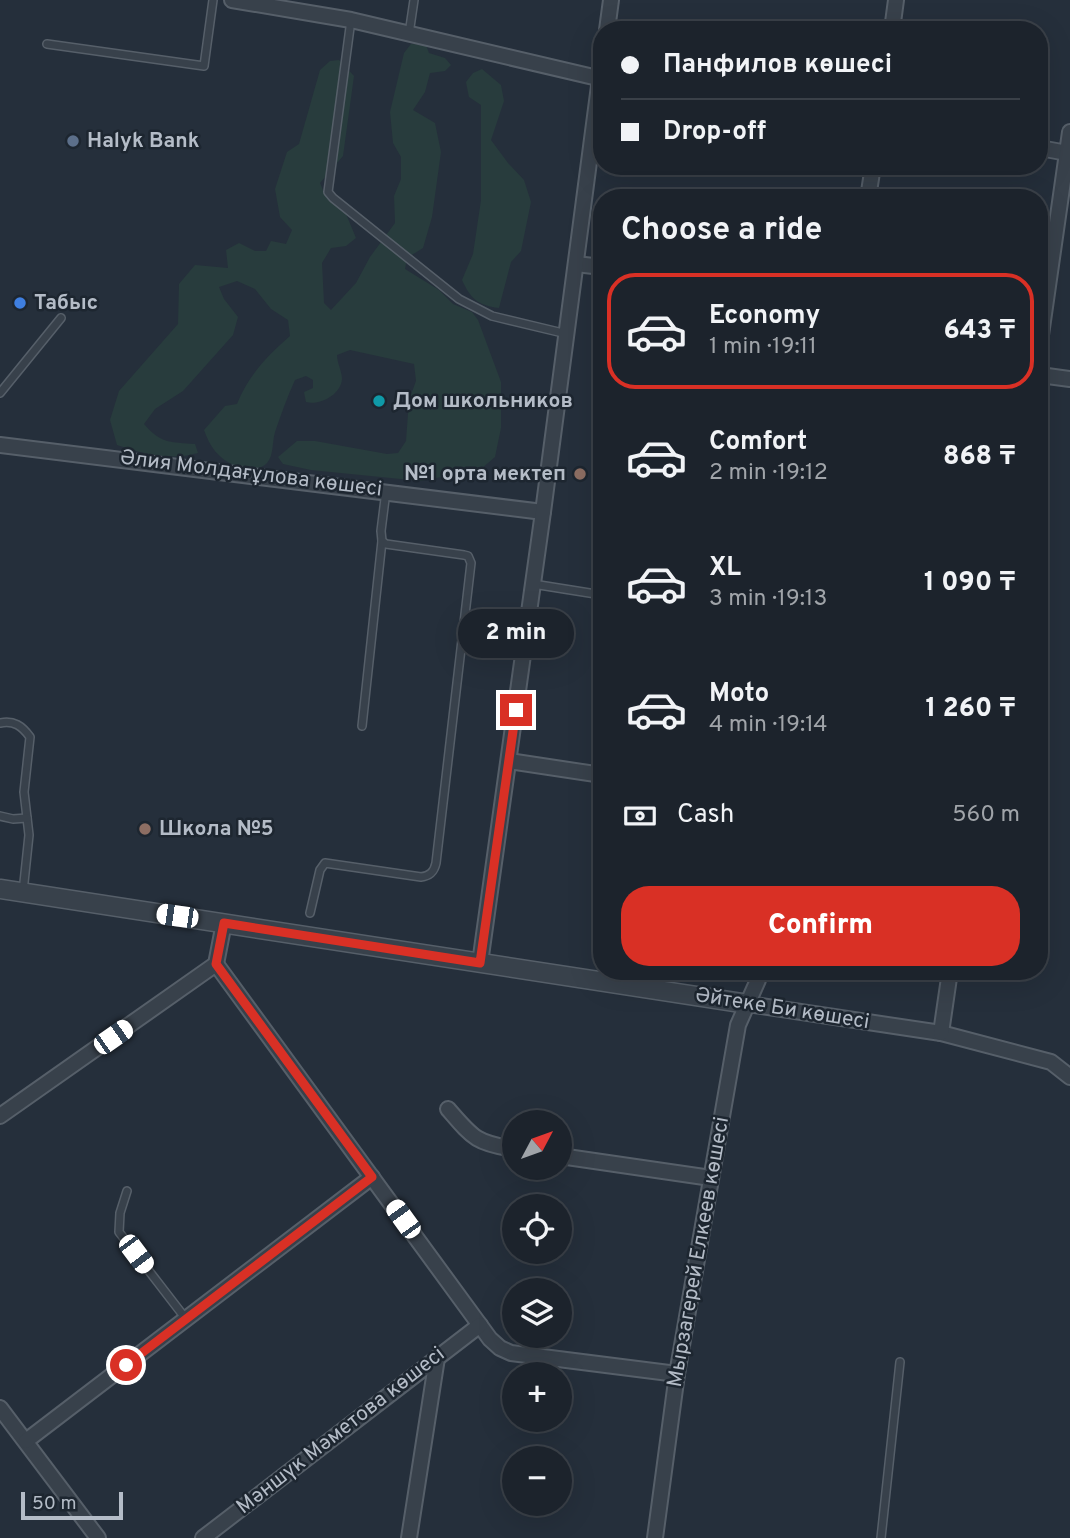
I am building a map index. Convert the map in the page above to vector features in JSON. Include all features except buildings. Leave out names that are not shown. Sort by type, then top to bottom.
[{"type":"street","points":[[232,0],[352,20],[593,77]]},
{"type":"street","points":[[608,21],[611,0]]},
{"type":"street","points":[[893,21],[896,0]]},
{"type":"street","points":[[1048,288],[1070,132]]},
{"type":"street","points":[[480,963],[593,138]]},
{"type":"street","points":[[1048,149],[1068,153]]},
{"type":"street","points":[[576,264],[593,266]]},
{"type":"street","points":[[1048,376],[1070,379]]},
{"type":"street","name":"Әлия Молдағұлова көшесі","points":[[0,445],[543,512]]},
{"type":"street","points":[[509,761],[593,774]]},
{"type":"street","name":"Әйтеке Би көшесі","points":[[0,889],[942,1033],[1051,1062],[1070,1077]]},
{"type":"street","points":[[0,1116],[216,964],[224,923]]},
{"type":"street","points":[[216,964],[480,1325],[500,1348],[511,1353],[677,1374]]},
{"type":"street","name":"Мырзагерей Елкеев көшесі","points":[[656,1538],[677,1374],[738,1025],[756,980]]},
{"type":"street","points":[[942,1033],[949,980]]},
{"type":"street","points":[[448,1109],[473,1138],[502,1146]]},
{"type":"street","points":[[572,1158],[711,1178]]},
{"type":"street","points":[[26,1441],[372,1177]]},
{"type":"street","name":"Мәншүк Мәметова көшесі","points":[[202,1538],[480,1325]]},
{"type":"street","points":[[409,1538],[437,1358]]},
{"type":"street","points":[[0,1408],[98,1538]]},
{"type":"lane","points":[[47,44],[204,66],[213,0]]},
{"type":"lane","points":[[409,34],[414,0]]},
{"type":"lane","points":[[352,20],[328,192],[459,299],[492,316],[567,334]]},
{"type":"lane","points":[[0,393],[61,318]]},
{"type":"lane","points":[[362,726],[387,491]]},
{"type":"lane","points":[[310,913],[320,870],[325,863],[421,877],[428,876],[436,863],[471,564],[468,556],[386,544],[382,541]]},
{"type":"lane","points":[[533,584],[593,593]]},
{"type":"lane","points":[[0,723],[9,721],[22,727],[30,737],[24,792],[29,835],[23,892]]},
{"type":"lane","points":[[0,816],[27,818]]},
{"type":"lane","points":[[127,1191],[120,1213],[119,1232],[186,1319]]},
{"type":"lane","points":[[881,1538],[900,1362]]},
{"type":"green space","points":[[411,44],[426,45],[429,53],[445,58],[451,65],[445,71],[430,73],[425,92],[413,110],[435,123],[441,152],[432,217],[423,248],[407,258],[405,269],[439,290],[453,304],[472,312],[478,320],[501,382],[501,428],[495,457],[481,469],[421,481],[311,470],[283,464],[278,457],[297,441],[315,441],[387,454],[398,453],[406,441],[409,400],[416,381],[414,364],[350,350],[337,355],[341,385],[323,401],[306,402],[304,392],[313,388],[313,380],[306,376],[295,380],[275,432],[267,463],[256,469],[247,469],[235,466],[219,456],[204,430],[225,406],[237,404],[259,367],[290,336],[288,320],[271,309],[255,289],[237,281],[219,287],[224,299],[238,317],[233,335],[183,391],[155,409],[144,424],[161,439],[195,444],[198,453],[157,455],[117,445],[110,420],[119,391],[178,324],[179,284],[195,265],[228,268],[226,250],[239,243],[255,251],[266,251],[271,241],[286,244],[292,230],[280,217],[275,189],[287,152],[299,144],[320,70],[330,61],[339,60],[354,76],[343,156],[320,183],[325,195],[344,209],[356,238],[346,246],[331,248],[322,263],[324,303],[331,310],[356,283],[370,257],[395,223],[394,196],[401,179],[401,157],[393,143],[390,112],[404,53]]},
{"type":"green space","points":[[482,69],[501,85],[504,101],[491,140],[524,180],[531,202],[521,251],[511,262],[499,308],[476,300],[462,280],[473,254],[481,200],[481,105],[469,97],[466,82],[473,73]]},
{"type":"place","name":"Halyk Bank","points":[[73,141]]},
{"type":"place","name":"Табыс","points":[[20,303]]},
{"type":"place","name":"Дом школьников","points":[[379,401]]},
{"type":"place","name":"№1 орта мектеп","points":[[580,474]]},
{"type":"place","name":"Школа №5","points":[[145,829]]},
{"type":"route","points":[[126,1365],[372,1177],[216,964],[224,923],[480,963],[516,710]]}]
